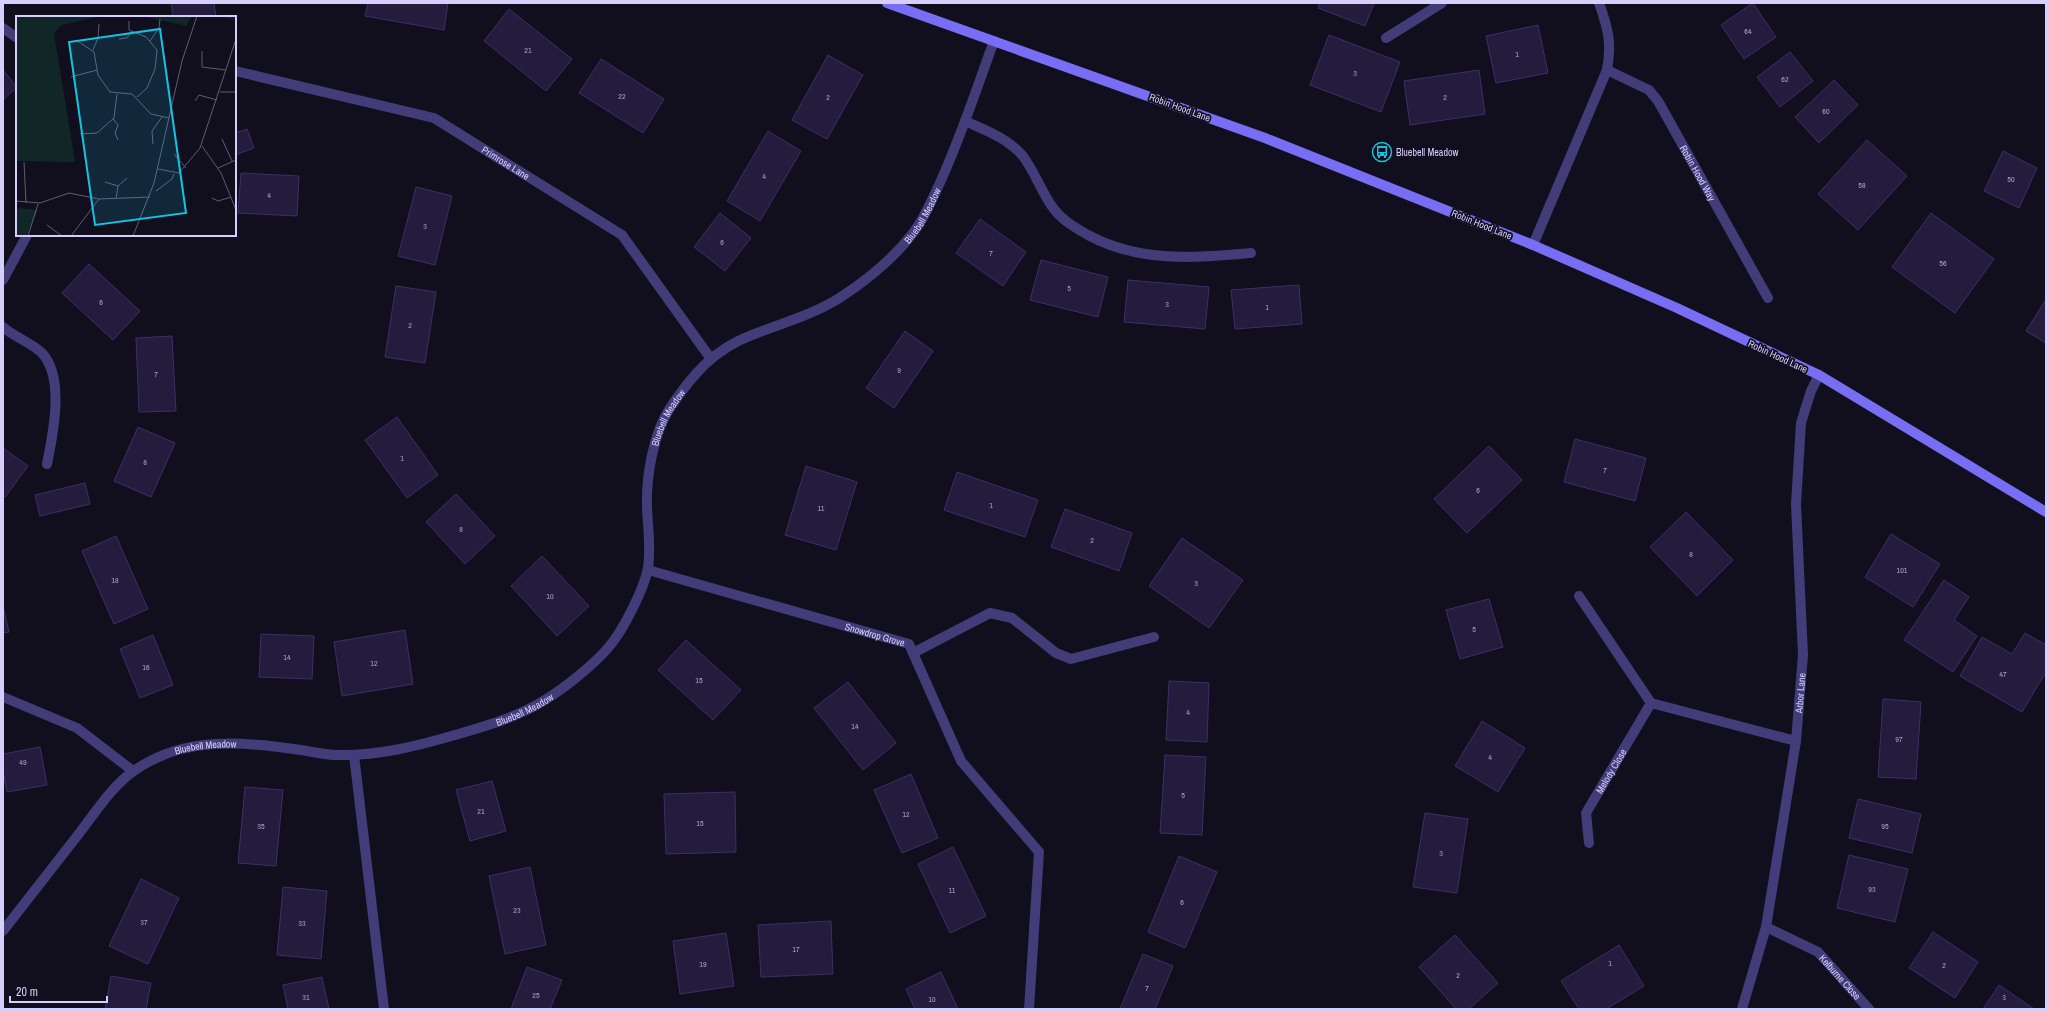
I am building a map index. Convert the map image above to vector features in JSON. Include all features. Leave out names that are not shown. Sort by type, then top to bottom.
[{"type":"main road","name":"Robin Hood Lane","points":[[887,3],[1265,138],[1533,245],[1677,308],[1819,375],[2046,512]]},
{"type":"street","points":[[1386,38],[1442,3]]},
{"type":"street","points":[[1533,245],[1607,70],[1610,53],[1610,39],[1599,3]]},
{"type":"street","points":[[3,28],[16,37]]},
{"type":"street","name":"Bluebell Meadow","points":[[3,931],[108,795],[133,771],[180,748],[222,742],[257,744],[334,755],[354,755],[412,747],[478,728],[517,714],[545,700],[610,646],[633,608],[648,570],[649,547],[647,502],[656,438],[667,413],[692,375],[726,348],[749,336],[808,314],[839,298],[869,277],[889,259],[914,232],[928,208],[954,152],[994,41]]},
{"type":"street","name":"Robin Hood Way","points":[[1607,70],[1649,90],[1658,101],[1768,298]]},
{"type":"street","name":"Primrose Lane","points":[[236,71],[434,118],[622,236],[711,359]]},
{"type":"street","points":[[965,121],[1003,139],[1022,155],[1051,205],[1070,225],[1104,243],[1126,251],[1191,258],[1251,253]]},
{"type":"street","points":[[3,280],[26,236]]},
{"type":"street","points":[[3,327],[42,353],[55,378],[55,425],[48,464]]},
{"type":"street","name":"Arbor Lane","points":[[1742,1009],[1766,927],[1796,741],[1804,655],[1796,504],[1801,423],[1811,391],[1819,375]]},
{"type":"street","name":"Snowdrop Grove","points":[[648,570],[909,644],[961,761],[1039,852],[1029,1009]]},
{"type":"street","points":[[1579,596],[1651,702],[1796,741]]},
{"type":"street","points":[[913,653],[990,613],[1012,618],[1056,653],[1071,659],[1154,637]]},
{"type":"street","points":[[3,697],[78,728],[133,771]]},
{"type":"street","name":"Melody Close","points":[[1589,843],[1586,813],[1651,702]]},
{"type":"street","points":[[354,755],[384,1009]]},
{"type":"street","name":"Kelburne Close","points":[[1766,927],[1818,952],[1869,1009]]},
{"type":"building","points":[[171,3],[214,3],[216,16],[173,16]]},
{"type":"building","points":[[368,3],[448,3],[444,30],[365,16]]},
{"type":"building","points":[[1320,3],[1374,3],[1365,26],[1318,8]]},
{"type":"building","points":[[1753,3],[1776,37],[1744,59],[1721,25]]},
{"type":"building","points":[[509,9],[572,59],[546,91],[484,41]]},
{"type":"building","points":[[1538,25],[1548,73],[1496,83],[1486,36]]},
{"type":"building","points":[[1329,35],[1400,62],[1381,112],[1310,85]]},
{"type":"building","points":[[1790,52],[1813,81],[1780,107],[1757,77]]},
{"type":"building","points":[[828,55],[863,75],[827,139],[792,120]]},
{"type":"building","points":[[601,59],[664,99],[643,133],[579,93]]},
{"type":"building","points":[[3,70],[16,86],[16,88],[3,100]]},
{"type":"building","points":[[1479,70],[1485,114],[1410,125],[1404,81]]},
{"type":"building","points":[[1834,80],[1858,105],[1819,143],[1795,117]]},
{"type":"building","points":[[247,129],[254,148],[236,155],[236,133]]},
{"type":"building","points":[[768,131],[801,151],[760,221],[727,201]]},
{"type":"building","points":[[1867,140],[1907,176],[1858,230],[1818,194]]},
{"type":"building","points":[[2003,151],[2037,168],[2019,208],[1984,191]]},
{"type":"building","points":[[241,173],[299,176],[297,216],[238,213]]},
{"type":"building","points":[[416,187],[452,196],[435,265],[398,256]]},
{"type":"building","points":[[720,213],[751,238],[725,271],[694,247]]},
{"type":"building","points":[[1931,213],[1994,259],[1955,313],[1892,267]]},
{"type":"building","points":[[980,219],[1026,252],[1003,286],[956,253]]},
{"type":"building","points":[[1041,260],[1108,277],[1098,317],[1030,300]]},
{"type":"building","points":[[89,264],[140,311],[113,340],[62,293]]},
{"type":"building","points":[[1128,280],[1209,287],[1205,329],[1124,322]]},
{"type":"building","points":[[1299,285],[1302,324],[1235,329],[1231,290]]},
{"type":"building","points":[[396,286],[436,292],[425,363],[385,357]]},
{"type":"building","points":[[2046,299],[2046,343],[2026,331]]},
{"type":"building","points":[[905,331],[933,351],[894,408],[866,388]]},
{"type":"building","points":[[172,336],[176,411],[139,412],[136,338]]},
{"type":"building","points":[[397,417],[438,475],[407,498],[365,440]]},
{"type":"building","points":[[138,427],[175,443],[151,497],[114,481]]},
{"type":"building","points":[[1575,439],[1646,458],[1635,501],[1564,482]]},
{"type":"building","points":[[1489,446],[1522,480],[1467,533],[1434,499]]},
{"type":"building","points":[[3,448],[28,466],[5,497],[3,496]]},
{"type":"building","points":[[806,466],[857,482],[836,550],[785,535]]},
{"type":"building","points":[[957,472],[1038,500],[1025,537],[944,510]]},
{"type":"building","points":[[85,483],[90,504],[40,516],[35,495]]},
{"type":"building","points":[[456,494],[495,536],[465,564],[426,522]]},
{"type":"building","points":[[1065,509],[1132,533],[1119,571],[1051,547]]},
{"type":"building","points":[[1686,512],[1733,560],[1697,596],[1650,547]]},
{"type":"building","points":[[1891,534],[1940,564],[1913,607],[1865,577]]},
{"type":"building","points":[[116,536],[148,609],[114,624],[82,551]]},
{"type":"building","points":[[1182,538],[1243,580],[1209,628],[1149,586]]},
{"type":"building","points":[[542,556],[589,606],[557,636],[511,586]]},
{"type":"building","points":[[1944,580],[1969,597],[1954,620],[1977,636],[1953,672],[1904,640]]},
{"type":"building","points":[[1489,599],[1503,647],[1460,659],[1446,610]]},
{"type":"building","points":[[3,606],[9,632],[3,633]]},
{"type":"building","points":[[405,630],[413,684],[342,696],[334,642]]},
{"type":"building","points":[[2025,633],[2046,645],[2046,672],[2022,712],[1960,676],[1982,637],[2012,654]]},
{"type":"building","points":[[261,634],[314,636],[312,679],[259,677]]},
{"type":"building","points":[[153,635],[173,685],[140,698],[120,649]]},
{"type":"building","points":[[686,640],[741,690],[713,720],[658,670]]},
{"type":"building","points":[[1169,681],[1209,683],[1207,742],[1166,740]]},
{"type":"building","points":[[848,682],[896,743],[863,770],[814,708]]},
{"type":"building","points":[[1883,699],[1921,702],[1916,779],[1878,777]]},
{"type":"building","points":[[1482,721],[1525,748],[1498,792],[1455,766]]},
{"type":"building","points":[[40,747],[47,785],[7,792],[3,771],[3,754]]},
{"type":"building","points":[[1165,755],[1206,757],[1202,835],[1160,833]]},
{"type":"building","points":[[911,774],[938,838],[902,853],[874,790]]},
{"type":"building","points":[[492,781],[506,831],[470,841],[456,790]]},
{"type":"building","points":[[245,787],[283,790],[276,866],[238,863]]},
{"type":"building","points":[[735,792],[736,852],[666,854],[664,794]]},
{"type":"building","points":[[1858,799],[1921,814],[1912,853],[1849,838]]},
{"type":"building","points":[[1425,813],[1468,819],[1457,893],[1413,887]]},
{"type":"building","points":[[953,847],[986,916],[950,933],[918,864]]},
{"type":"building","points":[[1849,855],[1908,869],[1895,922],[1837,908]]},
{"type":"building","points":[[1179,856],[1217,872],[1185,948],[1148,932]]},
{"type":"building","points":[[530,867],[546,945],[505,954],[489,876]]},
{"type":"building","points":[[141,879],[179,898],[148,964],[109,946]]},
{"type":"building","points":[[283,887],[327,891],[321,959],[277,955]]},
{"type":"building","points":[[831,921],[833,974],[761,977],[758,925]]},
{"type":"building","points":[[1933,932],[1978,962],[1955,998],[1909,968]]},
{"type":"building","points":[[726,933],[734,986],[680,994],[673,941]]},
{"type":"building","points":[[1455,935],[1498,983],[1469,1009],[1456,1009],[1419,967]]},
{"type":"building","points":[[1619,945],[1644,986],[1606,1009],[1579,1009],[1561,981]]},
{"type":"building","points":[[1143,954],[1173,966],[1155,1009],[1120,1009]]},
{"type":"building","points":[[527,967],[562,980],[550,1009],[511,1009]]},
{"type":"building","points":[[941,972],[958,1009],[915,1009],[906,989]]},
{"type":"building","points":[[111,976],[151,983],[146,1009],[105,1009]]},
{"type":"building","points":[[322,977],[329,1009],[288,1009],[283,985]]},
{"type":"building","points":[[1999,985],[2034,1009],[1983,1009]]},
{"type":"place","name":"Bluebell Meadow","points":[[1382,152]]}]
